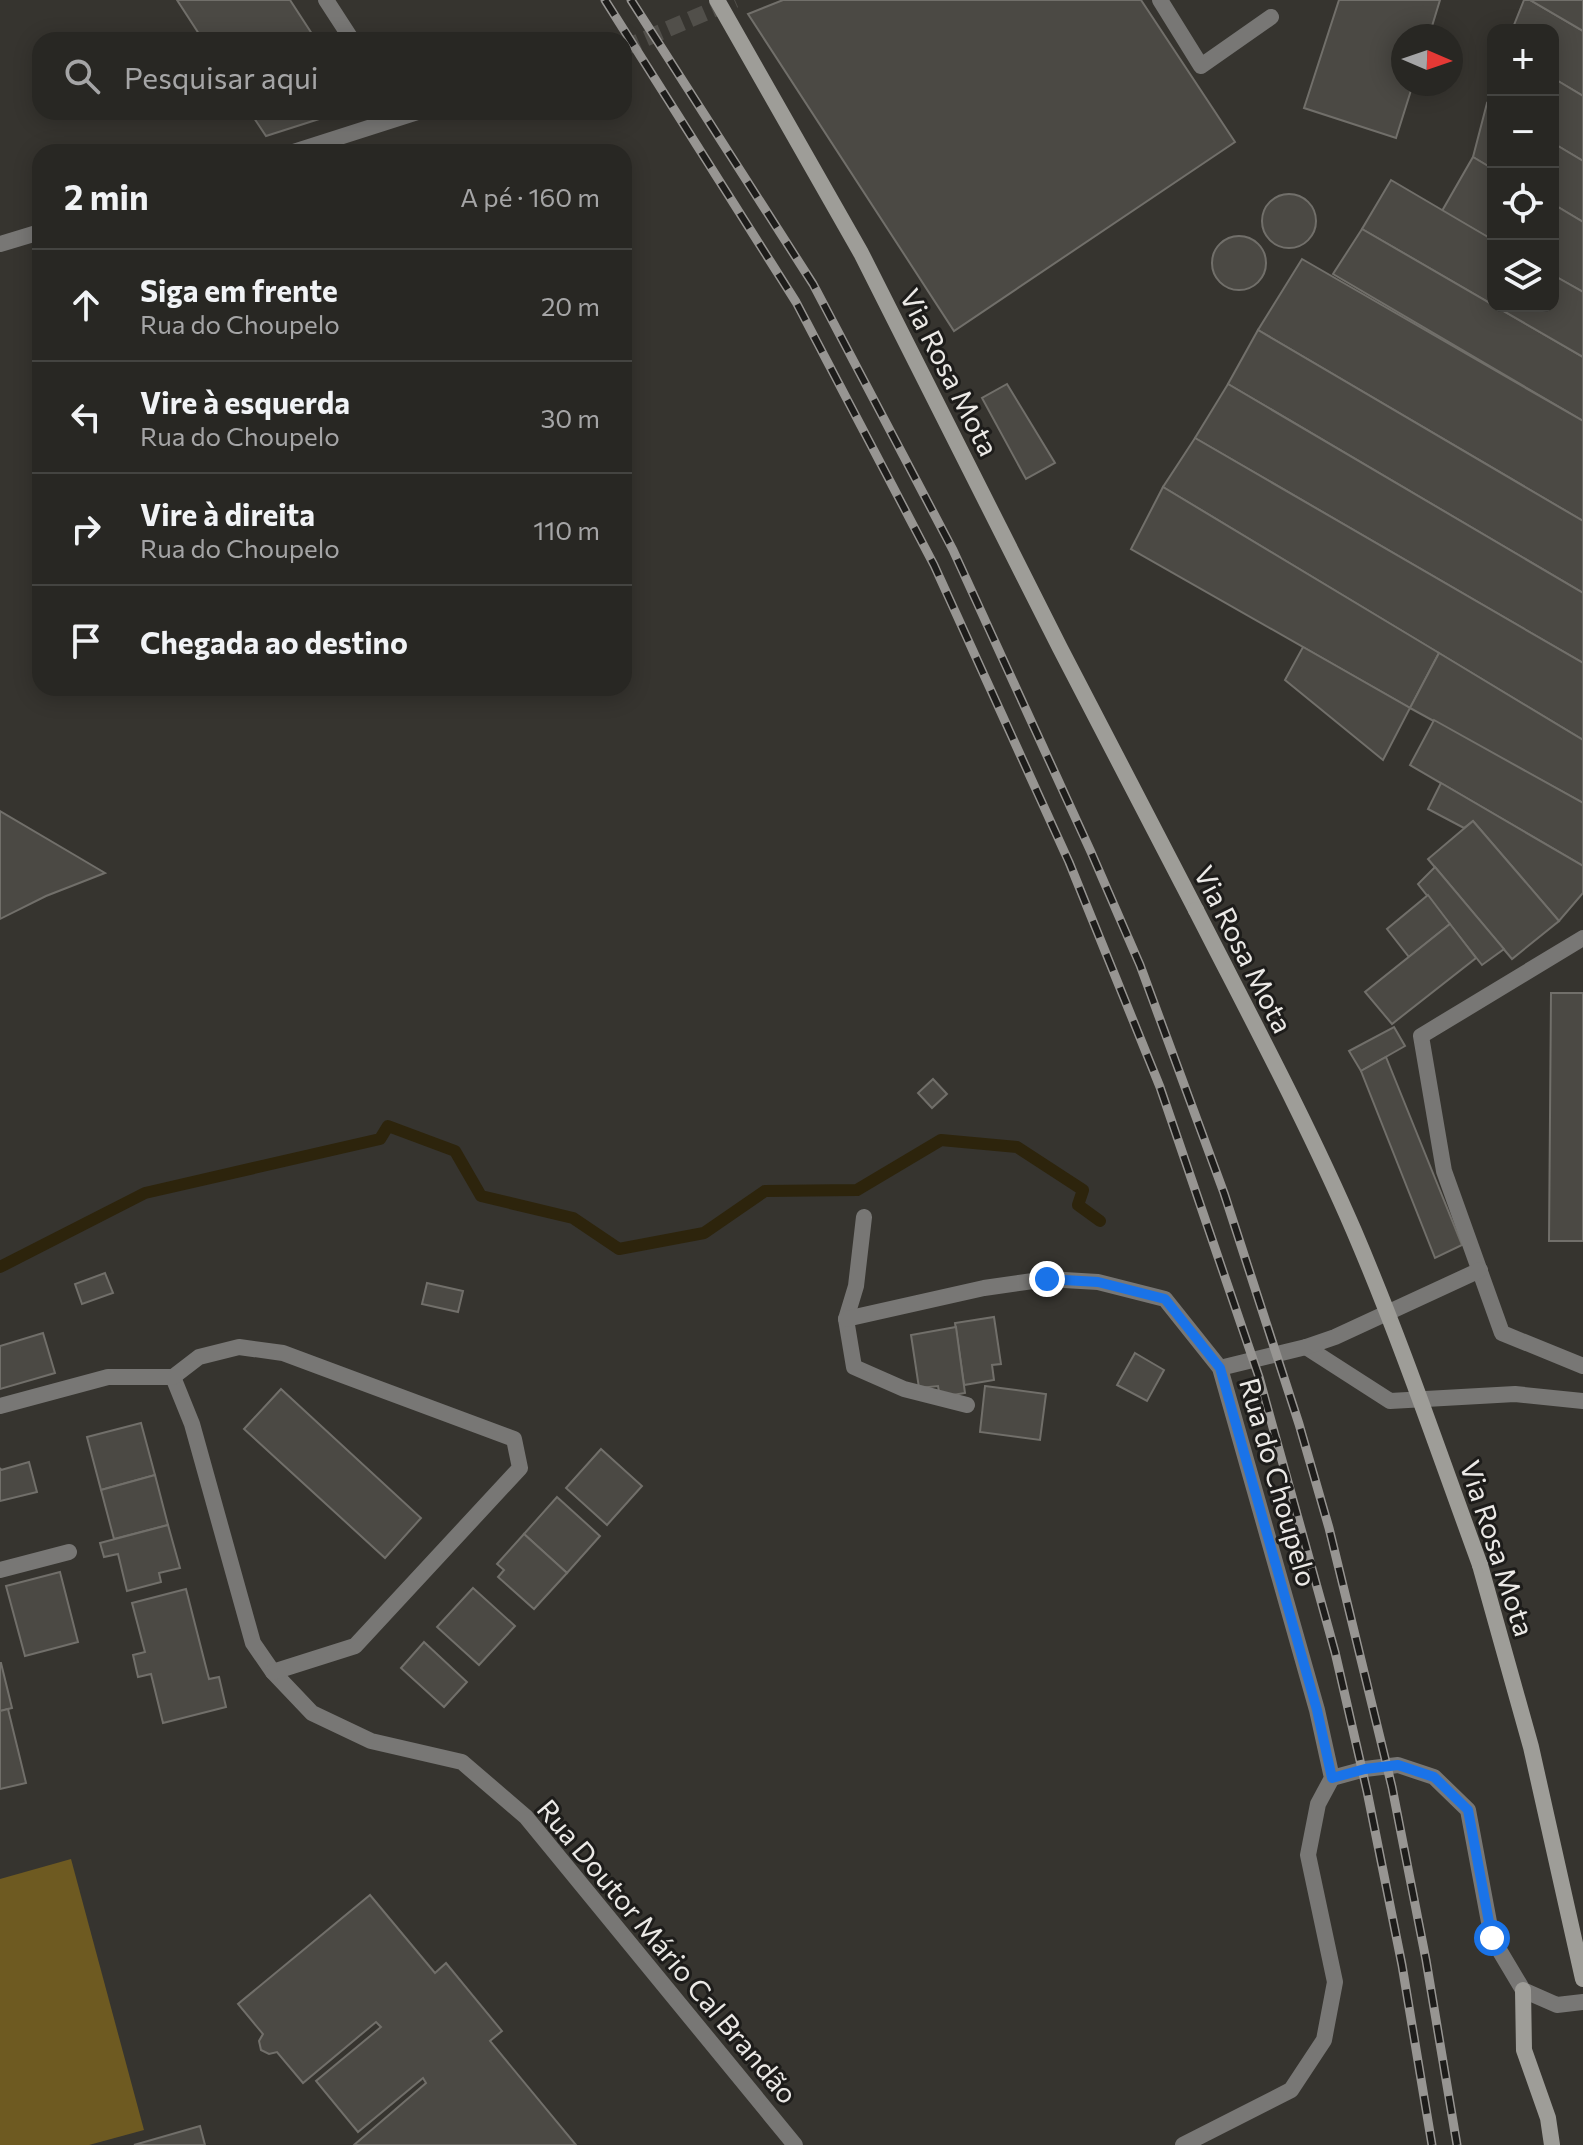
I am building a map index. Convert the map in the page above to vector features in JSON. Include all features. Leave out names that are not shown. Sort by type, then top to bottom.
[{"type":"main road","name":"Via Rosa Mota","points":[[717,0],[861,253],[1196,910],[1353,1229],[1395,1331],[1480,1565],[1531,1747],[1583,1979]]},
{"type":"main road","points":[[1523,1990],[1524,2050],[1548,2118],[1552,2145]]},
{"type":"street","points":[[326,0],[347,32]]},
{"type":"street","points":[[1160,0],[1201,66],[1271,17]]},
{"type":"street","points":[[317,144],[389,120]]},
{"type":"street","points":[[0,244],[32,234]]},
{"type":"street","points":[[1583,938],[1421,1036],[1444,1171],[1502,1333],[1583,1366]]},
{"type":"street","points":[[864,1217],[856,1286],[846,1319],[854,1367],[904,1389],[967,1405]]},
{"type":"street","points":[[1220,1368],[1335,1337],[1480,1270]]},
{"type":"street","name":"Rua do Choupelo","points":[[846,1319],[984,1288],[1047,1279],[1098,1282],[1165,1299],[1220,1368],[1317,1710],[1332,1778]]},
{"type":"street","points":[[0,1406],[108,1377],[173,1377],[199,1357],[239,1347],[283,1353],[514,1439],[520,1468],[355,1646],[273,1672]]},
{"type":"street","points":[[1306,1347],[1390,1401],[1515,1394],[1583,1401]]},
{"type":"street","name":"Rua Doutor Mário Cal Brandão","points":[[173,1377],[192,1424],[253,1643],[273,1672],[312,1713],[371,1741],[462,1762],[526,1817],[795,2145]]},
{"type":"street","points":[[0,1570],[69,1552]]},
{"type":"street","points":[[1183,2145],[1291,2090],[1324,2040],[1335,1982],[1308,1855],[1318,1804],[1332,1778],[1365,1769],[1398,1765],[1434,1777],[1468,1810],[1492,1938],[1523,1990],[1557,2005],[1583,2002]]},
{"type":"shaded area","points":[[71,1859],[144,2130],[89,2145],[0,2145],[0,1879]]},
{"type":"building","points":[[177,0],[290,0],[311,32],[198,32]]},
{"type":"building","points":[[783,0],[1141,0],[1235,142],[954,331],[748,14]]},
{"type":"building","points":[[1339,0],[1440,0],[1433,24],[1391,24],[1391,96],[1409,96],[1396,138],[1304,108]]},
{"type":"building","points":[[1524,0],[1530,0],[1583,31],[1583,96],[1559,82],[1559,24],[1514,24]]},
{"type":"building","points":[[1530,0],[1583,0],[1583,31]]},
{"type":"building","points":[[1559,82],[1583,96],[1583,161],[1559,147]]},
{"type":"building","points":[[1487,103],[1487,165],[1473,157]]},
{"type":"building","points":[[255,120],[316,120],[266,136]]},
{"type":"building","points":[[1559,147],[1583,161],[1583,222],[1559,208]]},
{"type":"building","points":[[1473,157],[1487,165],[1487,237],[1442,211]]},
{"type":"building","points":[[1391,180],[1487,236],[1487,302],[1362,229]]},
{"type":"building","points":[[1289,194],[1308,202],[1316,221],[1308,240],[1289,248],[1270,240],[1262,221],[1270,202]]},
{"type":"building","points":[[1559,208],[1583,222],[1583,292],[1559,278]]},
{"type":"building","points":[[1362,229],[1487,301],[1487,312],[1505,312],[1583,357],[1583,421],[1333,274]]},
{"type":"building","points":[[1239,236],[1258,244],[1266,263],[1258,282],[1239,290],[1220,282],[1212,263],[1220,244]]},
{"type":"building","points":[[1302,259],[1583,421],[1583,521],[1258,330]]},
{"type":"building","points":[[1559,278],[1583,292],[1583,357],[1505,312],[1559,312]]},
{"type":"building","points":[[1258,330],[1583,521],[1583,593],[1228,384]]},
{"type":"building","points":[[1007,384],[1055,463],[1026,479],[982,398]]},
{"type":"building","points":[[1228,384],[1583,593],[1583,663],[1195,438]]},
{"type":"building","points":[[1195,438],[1583,663],[1583,740],[1163,487]]},
{"type":"building","points":[[1163,487],[1439,653],[1410,708],[1131,549]]},
{"type":"building","points":[[1303,647],[1410,708],[1383,760],[1285,680]]},
{"type":"building","points":[[1439,653],[1583,740],[1583,803],[1410,708]]},
{"type":"building","points":[[1434,720],[1583,803],[1583,866],[1410,765]]},
{"type":"building","points":[[1441,783],[1583,866],[1583,893],[1559,921],[1473,821],[1464,828],[1428,809]]},
{"type":"building","points":[[0,811],[105,873],[46,896],[0,919]]},
{"type":"building","points":[[1473,821],[1559,921],[1512,959],[1428,859]]},
{"type":"building","points":[[1435,867],[1504,949],[1482,965],[1418,884]]},
{"type":"building","points":[[1428,895],[1450,924],[1409,957],[1387,929]]},
{"type":"building","points":[[1450,924],[1476,958],[1392,1024],[1365,992]]},
{"type":"building","points":[[1551,993],[1583,993],[1583,1241],[1549,1241]]},
{"type":"building","points":[[1394,1027],[1405,1046],[1361,1071],[1349,1051]]},
{"type":"building","points":[[1386,1057],[1462,1245],[1435,1258],[1361,1071]]},
{"type":"building","points":[[933,1079],[947,1094],[932,1108],[918,1093]]},
{"type":"building","points":[[105,1273],[113,1293],[82,1304],[75,1284]]},
{"type":"building","points":[[427,1283],[463,1291],[458,1312],[422,1304]]},
{"type":"building","points":[[994,1317],[1001,1364],[992,1365],[994,1380],[964,1385],[955,1323]]},
{"type":"building","points":[[956,1327],[965,1393],[940,1397],[938,1386],[919,1388],[911,1335]]},
{"type":"building","points":[[43,1333],[55,1373],[0,1389],[0,1346]]},
{"type":"building","points":[[1135,1353],[1164,1370],[1147,1401],[1117,1385]]},
{"type":"building","points":[[985,1386],[1046,1394],[1040,1440],[980,1432]]},
{"type":"building","points":[[281,1389],[421,1518],[385,1558],[244,1429]]},
{"type":"building","points":[[141,1423],[155,1475],[101,1490],[87,1437]]},
{"type":"building","points":[[601,1449],[642,1486],[607,1525],[566,1488]]},
{"type":"building","points":[[29,1462],[37,1492],[0,1501],[0,1468]]},
{"type":"building","points":[[155,1475],[168,1525],[114,1539],[101,1490]]},
{"type":"building","points":[[557,1497],[600,1536],[567,1573],[524,1534]]},
{"type":"building","points":[[168,1525],[180,1568],[159,1573],[161,1582],[127,1591],[118,1554],[104,1557],[100,1543]]},
{"type":"building","points":[[524,1534],[567,1573],[534,1609],[498,1577],[504,1570],[497,1564]]},
{"type":"building","points":[[60,1572],[78,1642],[25,1656],[6,1586]]},
{"type":"building","points":[[473,1588],[515,1626],[479,1665],[437,1627]]},
{"type":"building","points":[[186,1589],[209,1679],[219,1677],[226,1707],[163,1723],[151,1674],[138,1677],[133,1655],[145,1652],[132,1603]]},
{"type":"building","points":[[424,1642],[467,1682],[444,1707],[401,1668]]},
{"type":"building","points":[[0,1663],[12,1708],[0,1711]]},
{"type":"building","points":[[8,1709],[26,1783],[0,1789],[0,1711]]},
{"type":"building","points":[[370,1895],[435,1973],[446,1963],[502,2031],[490,2041],[576,2145],[354,2145],[426,2083],[423,2078],[358,2132],[316,2081],[381,2027],[376,2022],[303,2083],[277,2052],[269,2054],[261,2050],[259,2041],[263,2034],[238,2004]]},
{"type":"building","points":[[200,2126],[205,2145],[134,2145]]},
{"type":"waterway","points":[[0,1267],[145,1193],[380,1139],[388,1126],[455,1151],[481,1196],[573,1218],[619,1249],[704,1233],[765,1191],[857,1190],[941,1140],[1017,1147],[1083,1190],[1078,1205],[1100,1221]]},
{"type":"tunnel","points":[[632,45],[735,0]]},
{"type":"railway","points":[[605,0],[625,32]]},
{"type":"railway","points":[[631,0],[813,284],[953,550],[1140,965],[1224,1193],[1299,1424],[1329,1528],[1392,1787],[1426,1960],[1457,2145]]},
{"type":"railway","points":[[632,43],[796,302],[934,565],[1069,862],[1160,1087],[1259,1377],[1335,1652],[1402,1965],[1432,2145]]},
{"type":"route","points":[[1047,1279],[1098,1282],[1165,1299],[1220,1368],[1317,1710],[1332,1778],[1365,1769],[1398,1765],[1434,1777],[1468,1810],[1492,1938]]}]
